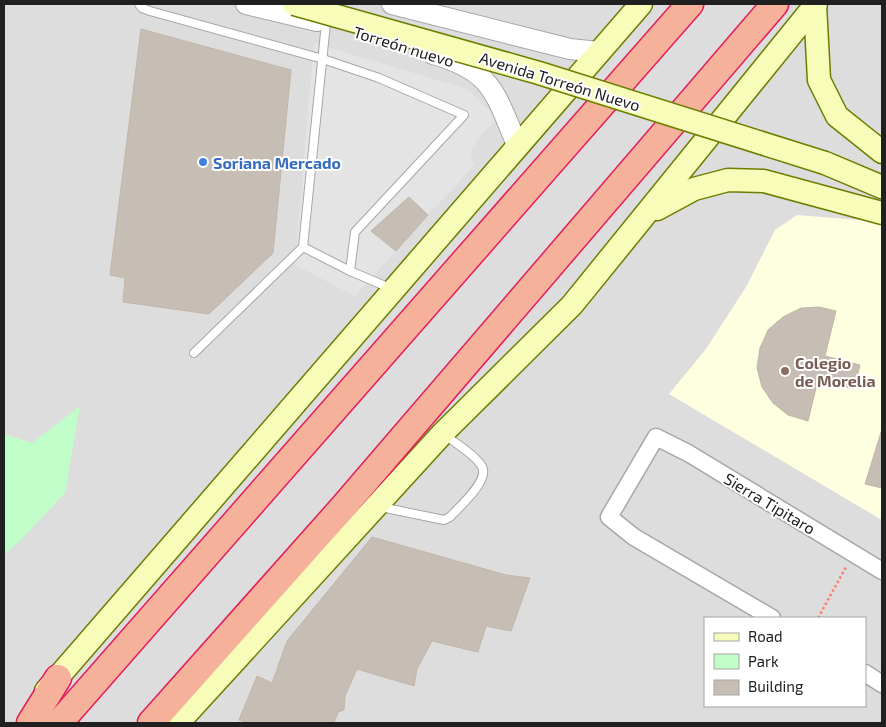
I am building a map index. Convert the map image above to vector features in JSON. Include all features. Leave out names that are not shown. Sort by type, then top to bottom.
[{"type":"highway","points":[[58,723],[690,4]]},
{"type":"highway","points":[[151,723],[344,506],[775,4]]},
{"type":"highway","points":[[30,723],[58,678]]},
{"type":"main road","name":"Avenida Torreón Nuevo","points":[[294,4],[826,157]]},
{"type":"main road","name":"Avenida Torreón Nuevo","points":[[342,4],[544,60],[826,157]]},
{"type":"main road","points":[[19,723],[641,4]]},
{"type":"main road","points":[[815,4],[819,80],[837,116],[882,152]]},
{"type":"main road","points":[[572,305],[815,4]]},
{"type":"main road","points":[[826,157],[882,172]]},
{"type":"main road","points":[[826,157],[882,187]]},
{"type":"main road","points":[[178,723],[443,433],[572,305],[660,206],[694,188],[728,180],[764,180],[882,213]]},
{"type":"street","name":"Torreón nuevo","points":[[246,4],[326,23],[454,60],[482,75],[496,94],[518,147]]},
{"type":"street","points":[[392,4],[453,11],[570,50],[598,52]]},
{"type":"street","name":"Sierra Tipitaro","points":[[770,617],[634,537],[609,517],[656,437],[882,571]]},
{"type":"street","points":[[866,674],[882,684]]},
{"type":"lane","points":[[139,4],[142,8],[150,11],[323,59],[379,78],[464,115],[355,232],[350,271]]},
{"type":"lane","points":[[194,353],[303,247],[326,23]]},
{"type":"lane","points":[[303,247],[350,271],[394,290]]},
{"type":"lane","points":[[376,506],[444,520],[450,518],[480,484],[484,475],[482,465],[443,433]]},
{"type":"path","points":[[819,617],[854,554]]},
{"type":"shaded area","points":[[4,4],[882,4],[882,723],[4,723]]},
{"type":"shaded area","points":[[314,43],[467,89],[490,111],[495,122],[482,133],[472,148],[471,158],[475,165],[428,215],[409,197],[371,231],[396,251],[355,296],[295,265]]},
{"type":"shaded area","name":"Colegio de Morelia","points":[[797,215],[871,221],[882,225],[882,520],[669,394],[706,349],[746,287],[775,230]]},
{"type":"green space","points":[[80,406],[65,493],[20,541],[4,555],[4,434],[32,443]]},
{"type":"building","name":"Soriana Mercado","points":[[141,29],[291,70],[273,253],[209,314],[123,302],[125,278],[110,275]]},
{"type":"building","points":[[409,197],[428,215],[396,251],[371,231]]},
{"type":"building","points":[[819,307],[836,311],[825,356],[860,365],[854,389],[818,380],[808,421],[788,415],[773,403],[762,387],[757,368],[760,348],[768,330],[783,317],[801,308]]},
{"type":"building","points":[[882,429],[882,488],[865,484]]},
{"type":"building","points":[[372,537],[506,575],[530,578],[511,631],[486,626],[478,652],[432,641],[417,669],[414,686],[357,669],[345,696],[344,710],[338,712],[334,723],[248,723],[239,720],[257,676],[272,683],[287,641]]},
{"type":"place","name":"Soriana Mercado","points":[[203,162]]},
{"type":"place","name":"Colegio de Morelia","points":[[785,371]]}]
